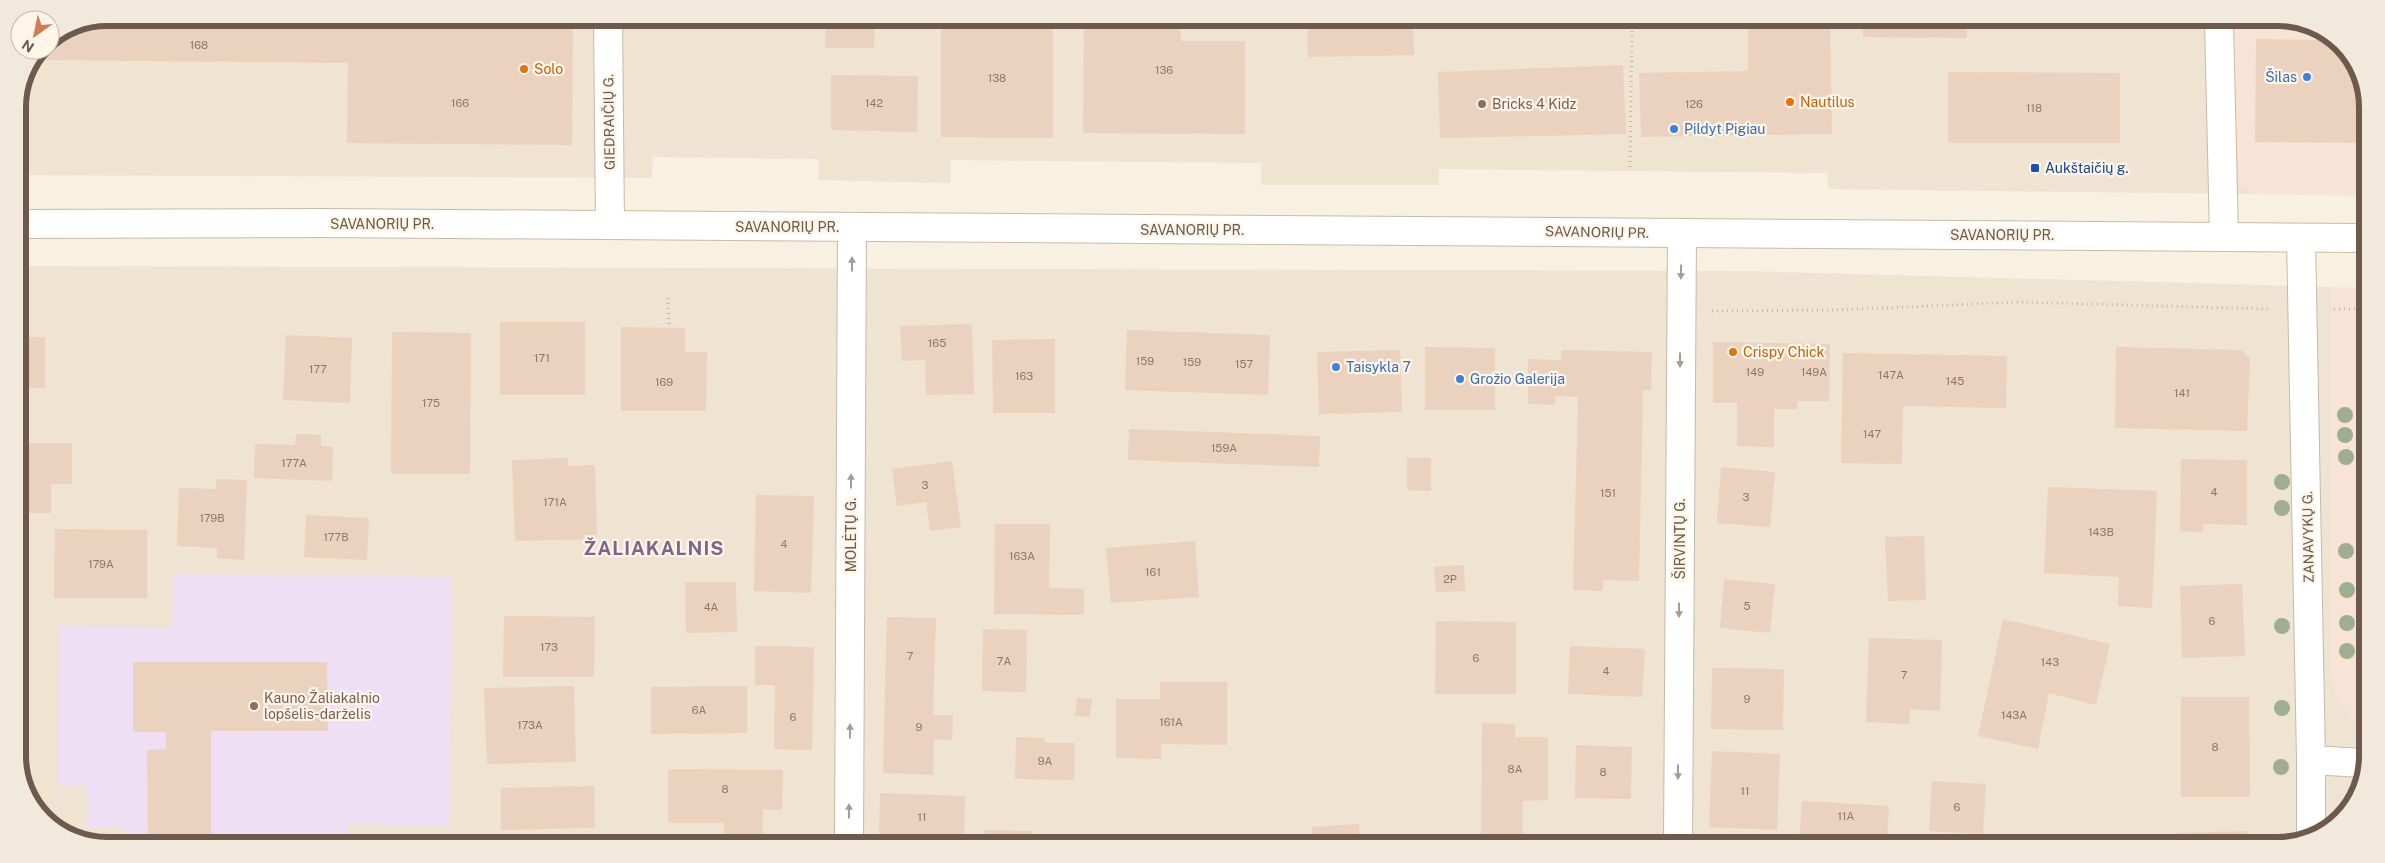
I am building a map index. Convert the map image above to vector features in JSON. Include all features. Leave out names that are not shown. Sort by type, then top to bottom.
[{"type":"main road","name":"GIEDRAIČIŲ G.","points":[[608,26],[610,225]]},
{"type":"main road","points":[[2219,26],[2224,237]]},
{"type":"main road","name":"SAVANORIŲ PR.","points":[[26,224],[610,225],[2359,238]]},
{"type":"main road","name":"MOLĖTŲ G.","points":[[849,837],[852,227]]},
{"type":"main road","name":"ŠIRVINTŲ G.","points":[[1678,837],[1682,233]]},
{"type":"main road","name":"ZANAVYKŲ G.","points":[[2301,238],[2311,829]]},
{"type":"main road","points":[[2311,760],[2358,763]]},
{"type":"path","points":[[1630,167],[1632,31]]},
{"type":"path","points":[[668,298],[669,327]]},
{"type":"path","points":[[1680,311],[1837,310],[2018,302],[2259,308]]},
{"type":"shaded area","points":[[107,26],[2233,26],[2241,184],[2253,194],[1828,189],[1827,173],[1439,169],[1439,185],[1261,185],[1261,163],[951,160],[950,183],[818,180],[819,159],[653,157],[652,178],[26,175],[26,107],[32,76],[42,60],[60,60],[60,42],[76,32]]},
{"type":"shaded area","points":[[2233,26],[2288,27],[2304,31],[2323,40],[2335,50],[2348,67],[2357,91],[2359,102],[2359,196],[2253,194],[2241,184],[2234,161]]},
{"type":"shaded area","points":[[26,266],[1743,271],[2331,287],[2331,672],[2351,718],[2359,723],[2359,756],[2357,772],[2350,792],[2342,805],[2323,823],[2304,832],[2278,837],[107,837],[91,835],[71,828],[50,813],[32,787],[26,761]]},
{"type":"shaded area","points":[[2331,287],[2359,288],[2359,723],[2351,718],[2336,696],[2331,672]]},
{"type":"shaded area","name":"Kauno Žaliakalnio lopšelis-darželis","points":[[173,574],[452,577],[449,826],[348,824],[348,837],[123,837],[123,828],[88,828],[88,786],[58,786],[59,625],[172,627]]},
{"type":"building","points":[[107,26],[573,26],[572,145],[347,143],[348,63],[42,60],[60,60],[60,42],[76,32]]},
{"type":"building","points":[[826,26],[875,26],[874,48],[825,48]]},
{"type":"building","points":[[941,26],[1053,26],[1053,138],[941,137]]},
{"type":"building","points":[[1084,26],[1180,26],[1181,41],[1245,41],[1245,134],[1083,133]]},
{"type":"building","points":[[1307,26],[1413,26],[1414,55],[1308,57]]},
{"type":"building","points":[[1748,26],[1830,26],[1832,134],[1641,137],[1639,73],[1748,71]]},
{"type":"building","points":[[1863,26],[1967,26],[1967,38],[1863,37]]},
{"type":"building","name":"Šilas","points":[[2256,39],[2323,40],[2342,58],[2354,81],[2359,102],[2359,143],[2255,142]]},
{"type":"building","points":[[1623,65],[1626,134],[1440,138],[1438,72]]},
{"type":"building","points":[[1948,72],[2120,73],[2120,143],[1948,143]]},
{"type":"building","points":[[831,75],[918,76],[917,132],[831,130]]},
{"type":"building","points":[[500,322],[585,322],[585,395],[500,395]]},
{"type":"building","points":[[972,324],[974,394],[926,395],[925,360],[902,361],[900,326]]},
{"type":"building","points":[[621,327],[685,328],[685,352],[707,352],[706,411],[621,411]]},
{"type":"building","points":[[1127,330],[1270,335],[1268,395],[1125,390]]},
{"type":"building","points":[[392,332],[471,333],[470,474],[391,474]]},
{"type":"building","points":[[286,335],[352,338],[350,403],[283,400]]},
{"type":"building","points":[[26,337],[45,337],[45,388],[26,388]]},
{"type":"building","points":[[1055,339],[1055,413],[993,413],[992,340]]},
{"type":"building","points":[[1713,342],[1830,344],[1829,401],[1797,401],[1797,409],[1774,409],[1774,447],[1737,446],[1737,403],[1713,403]]},
{"type":"building","name":"Grožio Galerija","points":[[1425,347],[1495,348],[1495,410],[1425,410]]},
{"type":"building","points":[[2116,347],[2241,350],[2250,358],[2247,431],[2115,428]]},
{"type":"building","points":[[1400,350],[1402,412],[1319,414],[1317,352]]},
{"type":"building","points":[[1562,350],[1652,352],[1651,390],[1643,390],[1639,581],[1603,580],[1603,591],[1573,590],[1578,397],[1555,396],[1555,405],[1528,404],[1528,359],[1561,360]]},
{"type":"building","points":[[1843,353],[2007,356],[2006,408],[1903,406],[1902,464],[1841,463]]},
{"type":"building","points":[[1129,429],[1320,436],[1319,467],[1128,460]]},
{"type":"building","points":[[296,434],[321,435],[321,446],[333,447],[332,481],[254,478],[255,444],[295,445]]},
{"type":"building","points":[[26,443],[72,443],[72,484],[51,484],[51,513],[26,513]]},
{"type":"building","points":[[568,458],[568,466],[595,465],[597,539],[515,541],[512,460]]},
{"type":"building","points":[[1407,458],[1431,458],[1431,491],[1407,490]]},
{"type":"building","points":[[2181,459],[2247,460],[2247,525],[2203,524],[2203,532],[2180,531]]},
{"type":"building","points":[[952,461],[961,527],[930,531],[926,502],[897,506],[892,469]]},
{"type":"building","points":[[1721,467],[1775,472],[1770,527],[1717,523]]},
{"type":"building","points":[[216,479],[247,480],[244,560],[217,558],[217,548],[177,546],[179,488],[216,489]]},
{"type":"building","points":[[2048,487],[2157,491],[2152,608],[2118,606],[2119,577],[2044,573]]},
{"type":"building","points":[[756,495],[814,496],[811,593],[754,591]]},
{"type":"building","points":[[306,515],[369,518],[367,560],[304,557]]},
{"type":"building","points":[[995,524],[1050,524],[1049,588],[1084,589],[1084,615],[994,614]]},
{"type":"building","points":[[55,529],[147,530],[147,598],[54,598]]},
{"type":"building","points":[[1924,536],[1926,600],[1888,601],[1885,537]]},
{"type":"building","points":[[1195,541],[1199,597],[1111,603],[1106,548]]},
{"type":"building","points":[[1464,565],[1465,591],[1436,592],[1434,567]]},
{"type":"building","points":[[1724,579],[1775,584],[1770,633],[1720,628]]},
{"type":"building","points":[[685,582],[736,582],[737,632],[686,633]]},
{"type":"building","points":[[2242,584],[2245,656],[2182,658],[2180,586]]},
{"type":"building","points":[[504,616],[595,617],[594,677],[503,677]]},
{"type":"building","points":[[887,617],[936,618],[933,715],[953,715],[952,740],[934,739],[933,775],[883,773]]},
{"type":"building","points":[[2003,619],[2110,644],[2096,705],[2049,693],[2038,749],[1978,736]]},
{"type":"building","points":[[1436,621],[1516,622],[1516,694],[1435,694]]},
{"type":"building","points":[[983,629],[1027,630],[1026,692],[982,691]]},
{"type":"building","points":[[1869,638],[1942,640],[1940,711],[1910,709],[1909,724],[1866,722]]},
{"type":"building","points":[[755,646],[814,647],[812,750],[774,749],[775,685],[755,685]]},
{"type":"building","points":[[1570,646],[1645,649],[1642,697],[1568,694]]},
{"type":"building","points":[[133,662],[327,662],[328,731],[211,731],[211,837],[148,837],[147,750],[166,749],[166,732],[133,732]]},
{"type":"building","points":[[1712,668],[1784,669],[1783,730],[1711,729]]},
{"type":"building","points":[[1160,682],[1227,682],[1227,745],[1161,744],[1161,759],[1116,758],[1116,699],[1160,699]]},
{"type":"building","points":[[574,686],[576,762],[487,764],[484,688]]},
{"type":"building","points":[[747,686],[747,733],[651,734],[651,687]]},
{"type":"building","points":[[2181,697],[2249,697],[2250,797],[2181,797]]},
{"type":"building","points":[[1077,698],[1092,699],[1090,717],[1075,716]]},
{"type":"building","points":[[1482,723],[1515,724],[1515,737],[1548,737],[1548,800],[1523,801],[1522,837],[1481,837]]},
{"type":"building","points":[[1016,737],[1045,738],[1045,743],[1075,743],[1074,780],[1015,779]]},
{"type":"building","points":[[1576,745],[1632,747],[1631,799],[1575,798]]},
{"type":"building","points":[[1712,751],[1780,754],[1777,830],[1709,827]]},
{"type":"building","points":[[668,769],[783,770],[782,810],[763,809],[762,837],[724,837],[724,823],[668,823]]},
{"type":"building","points":[[1932,781],[1986,784],[1983,834],[1929,831]]},
{"type":"building","points":[[594,786],[595,828],[501,830],[501,788]]},
{"type":"building","points":[[880,793],[965,796],[964,837],[879,837]]},
{"type":"building","points":[[1802,801],[1889,806],[1887,837],[1799,837]]},
{"type":"building","points":[[1359,824],[1360,837],[1313,837],[1312,827]]},
{"type":"building","points":[[985,830],[1032,831],[1032,837],[985,837]]},
{"type":"building","points":[[2247,831],[2247,837],[2178,837],[2178,833]]},
{"type":"building","points":[[1564,836],[1600,837],[1564,837]]},
{"type":"place","name":"Solo","points":[[524,69]]},
{"type":"place","name":"Šilas","points":[[2307,77]]},
{"type":"place","name":"Nautilus","points":[[1790,102]]},
{"type":"place","name":"Bricks 4 Kidz","points":[[1482,104]]},
{"type":"place","name":"Pildyt Pigiau","points":[[1674,129]]},
{"type":"place","name":"Aukštaičių g.","points":[[2035,168]]},
{"type":"place","name":"Crispy Chick","points":[[1733,352]]},
{"type":"place","name":"Taisykla 7","points":[[1336,367]]},
{"type":"place","name":"Grožio Galerija","points":[[1460,379]]},
{"type":"place","name":"Kauno Žaliakalnio lopšelis-darželis","points":[[254,706]]},
{"type":"district","name":"ŽALIAKALNIS","points":[[654,548]]}]
